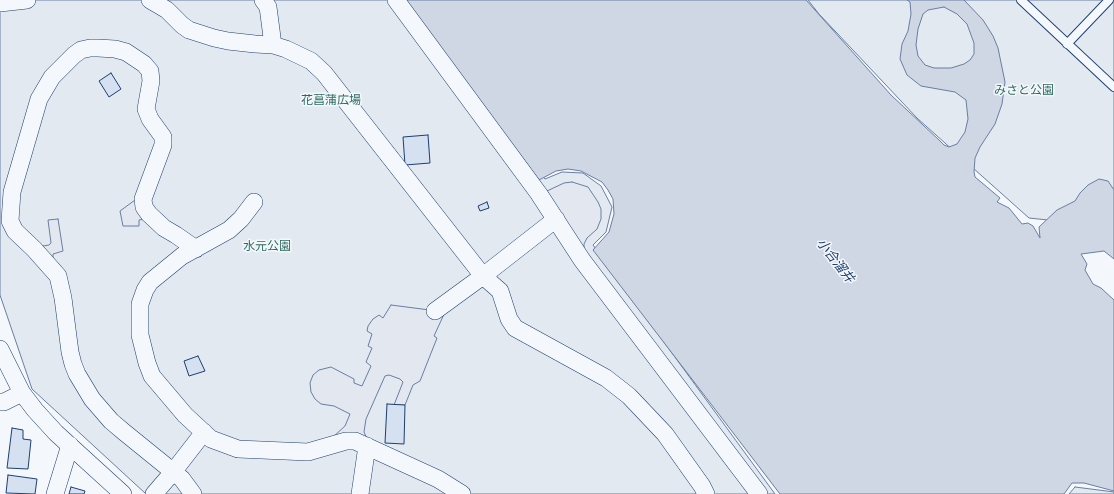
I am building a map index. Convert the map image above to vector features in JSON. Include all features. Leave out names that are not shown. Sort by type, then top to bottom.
[{"type":"street","points":[[0,3],[27,0]]},
{"type":"street","points":[[153,0],[167,10],[189,30],[228,41],[273,45],[286,49],[311,61],[324,73],[483,276],[500,291],[509,319],[515,328],[606,378],[629,396],[665,434],[702,486],[706,494]]},
{"type":"street","points":[[263,0],[268,7],[273,45]]},
{"type":"street","points":[[396,0],[539,194],[582,260],[759,494]]},
{"type":"street","points":[[193,494],[182,479],[111,421],[92,399],[77,374],[73,364],[63,298],[58,276],[34,249],[15,231],[10,221],[12,192],[39,99],[52,77],[74,55],[82,50],[98,48],[115,49],[126,52],[144,64],[150,71],[151,81],[146,109],[150,119],[163,137],[163,145],[143,199],[144,207],[149,214],[164,228],[196,249]]},
{"type":"street","points":[[254,202],[229,230],[182,256],[163,270],[144,290],[140,304],[140,335],[152,376],[185,415],[211,439],[238,449],[308,452],[346,441],[354,441],[438,479],[462,494]]},
{"type":"street","points":[[435,311],[556,219]]},
{"type":"street","points":[[0,349],[22,392],[35,410],[123,494]]},
{"type":"street","points":[[0,402],[4,402],[22,392]]},
{"type":"street","points":[[154,494],[204,432]]},
{"type":"street","points":[[55,494],[70,445]]},
{"type":"street","points":[[360,494],[367,446]]},
{"type":"lane","points":[[1021,0],[1114,87]]},
{"type":"lane","points":[[1067,44],[1109,0]]},
{"type":"green space","name":"水元公園","points":[[0,0],[413,0],[545,179],[562,172],[583,173],[601,186],[612,207],[606,232],[593,245],[775,494],[146,494],[32,389],[0,295]]},
{"type":"green space","name":"みさと公園","points":[[808,0],[1114,0],[1114,227],[1029,218],[917,118],[819,14]]},
{"type":"green space","points":[[1075,487],[1114,492],[1114,494],[1069,494]]},
{"type":"shaded area","points":[[572,182],[588,187],[601,209],[601,219],[597,229],[587,238],[584,244],[584,252],[547,191],[564,183]]},
{"type":"shaded area","points":[[135,200],[145,219],[139,220],[139,226],[123,226],[120,211]]},
{"type":"shaded area","points":[[58,219],[63,251],[53,254],[53,268],[37,247],[49,245],[51,243],[48,220]]},
{"type":"shaded area","points":[[391,305],[445,312],[434,336],[437,338],[420,381],[413,385],[405,405],[394,405],[403,382],[400,379],[389,375],[385,376],[366,419],[364,432],[367,439],[333,437],[345,426],[350,414],[334,406],[321,404],[315,399],[311,392],[310,383],[313,375],[319,370],[331,367],[354,379],[354,383],[362,386],[371,366],[366,362],[372,348],[368,346],[372,334],[367,331],[368,326],[373,319],[379,315],[383,318]]},
{"type":"water","name":"小合溜井","points":[[405,0],[806,0],[891,95],[944,145],[949,147],[957,144],[965,132],[968,119],[966,100],[955,92],[921,86],[907,75],[900,59],[902,44],[908,31],[911,14],[910,2],[907,0],[964,0],[983,20],[993,36],[998,48],[1005,82],[1002,104],[995,124],[980,147],[975,158],[975,177],[1000,198],[997,202],[1009,208],[1022,224],[1028,223],[1033,226],[1040,238],[1039,227],[1057,210],[1075,201],[1088,185],[1099,179],[1108,181],[1114,190],[1114,259],[1104,251],[1081,254],[1087,264],[1085,270],[1093,284],[1101,288],[1114,300],[1114,491],[1084,483],[1072,483],[1064,494],[780,494],[593,250],[609,232],[614,214],[613,199],[602,182],[581,171],[568,169],[556,171],[539,180]],"holes":[[[944,7],[957,14],[967,24],[974,43],[974,54],[970,60],[964,64],[951,68],[934,68],[925,65],[918,56],[916,45],[918,29],[923,14],[928,10]]]},
{"type":"building","points":[[111,73],[121,89],[109,97],[99,81]]},
{"type":"building","points":[[428,135],[430,163],[405,165],[403,137]]},
{"type":"building","points":[[487,202],[489,208],[480,211],[478,206]]},
{"type":"building","points":[[198,356],[205,371],[189,376],[184,361]]},
{"type":"building","points":[[387,404],[405,405],[404,444],[385,443]]},
{"type":"building","points":[[12,428],[23,430],[23,439],[31,440],[28,469],[7,468]]},
{"type":"building","points":[[8,475],[37,479],[35,494],[6,493]]},
{"type":"building","points":[[71,487],[85,491],[84,494],[69,494]]},
{"type":"park label","name":"花菖蒲広場","points":[[331,101]]}]
